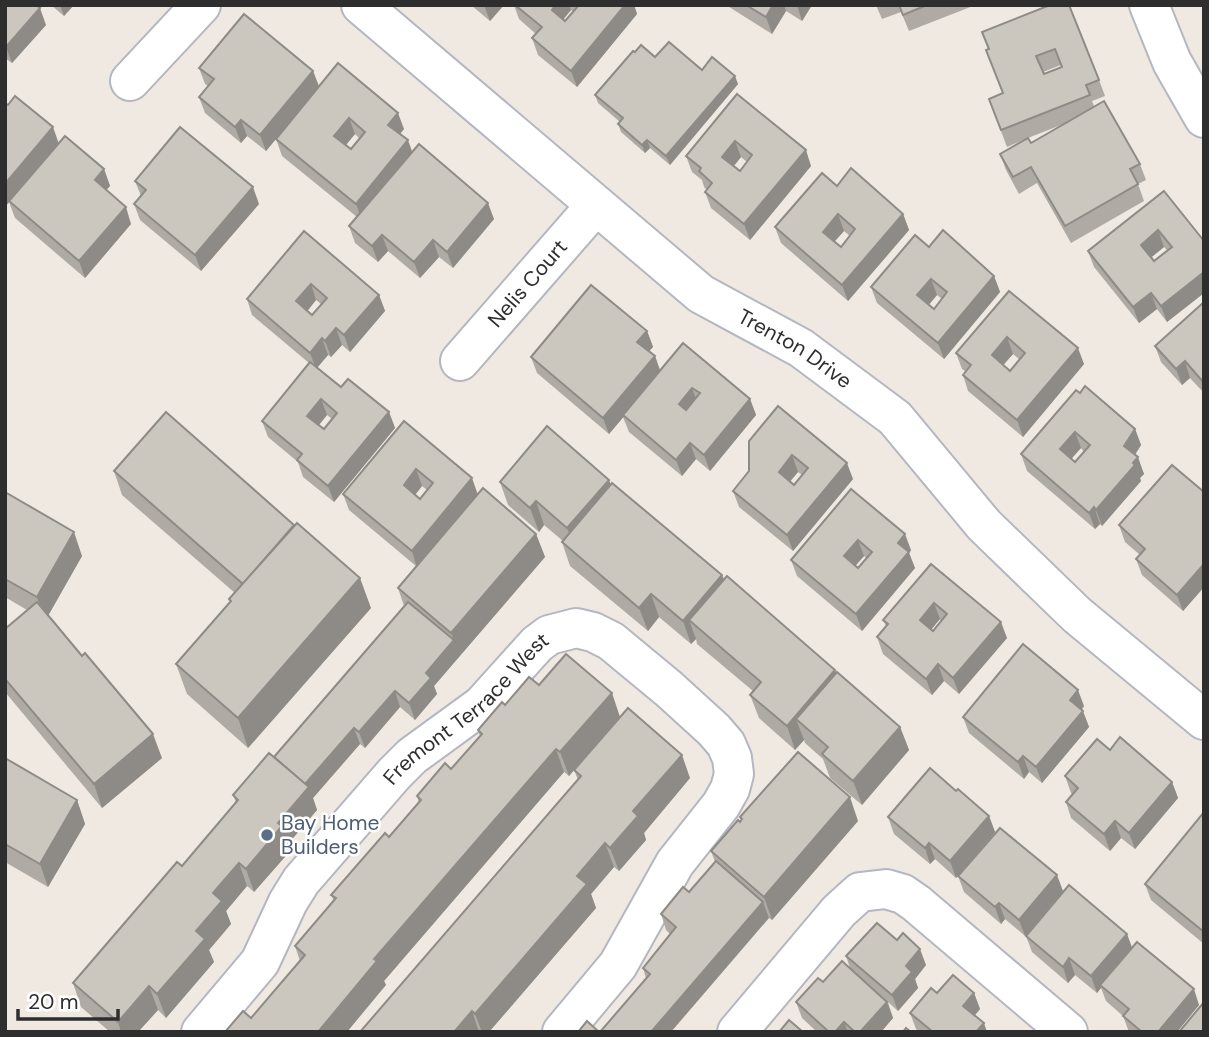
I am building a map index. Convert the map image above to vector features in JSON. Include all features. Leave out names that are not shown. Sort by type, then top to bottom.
[{"type":"street","points":[[130,81],[201,5]]},
{"type":"street","name":"Trenton Drive","points":[[361,5],[701,294],[802,348],[895,418],[984,525],[1077,615],[1204,720]]},
{"type":"street","points":[[1149,5],[1172,62],[1204,118]]},
{"type":"street","name":"Nelis Court","points":[[460,361],[596,205]]},
{"type":"street","name":"Fremont Terrace West","points":[[201,1032],[260,962],[288,902],[301,881],[394,774],[412,757],[482,705],[537,644],[562,630],[576,628],[593,632],[611,641],[714,730],[726,744],[732,758],[734,774],[730,789],[721,805],[675,863],[618,965],[562,1032]]},
{"type":"street","points":[[737,1032],[839,911],[860,892],[886,889],[903,894],[916,903],[1060,1029]]},
{"type":"building","points":[[5,5],[36,5],[40,8],[6,47]]},
{"type":"building","points":[[515,5],[555,5],[552,10],[565,21],[579,5],[625,5],[571,71],[532,38],[542,27]]},
{"type":"building","points":[[746,5],[773,5],[766,17]]},
{"type":"building","points":[[899,5],[927,5],[903,15]]},
{"type":"building","points":[[1050,5],[1069,5],[1099,80],[1086,85],[1090,95],[1001,130],[989,99],[1003,93],[982,32]],"holes":[[[1055,49],[1062,67],[1044,74],[1036,56]]]},
{"type":"building","points":[[244,14],[313,71],[260,135],[241,120],[235,127],[199,97],[214,79],[199,68]]},
{"type":"building","points":[[669,42],[702,70],[712,57],[735,76],[666,156],[647,140],[642,145],[618,124],[623,118],[595,95],[641,45],[655,57]]},
{"type":"building","points":[[338,63],[398,113],[388,125],[408,140],[356,204],[276,139]],"holes":[[[349,118],[365,132],[351,149],[334,136]]]},
{"type":"building","points":[[737,94],[806,150],[744,224],[705,192],[712,183],[699,171],[701,168],[686,156]],"holes":[[[735,141],[752,155],[740,171],[722,157]]]},
{"type":"building","points":[[15,96],[53,127],[5,184],[5,103],[8,105]]},
{"type":"building","points":[[1104,101],[1140,164],[1130,169],[1138,184],[1065,226],[1031,167],[1013,177],[1000,154],[1028,138],[1031,143]]},
{"type":"building","points":[[180,127],[253,187],[195,255],[134,204],[146,190],[135,181]]},
{"type":"building","points":[[65,136],[104,169],[95,180],[126,207],[79,261],[9,201]]},
{"type":"building","points":[[419,144],[488,203],[447,252],[433,240],[414,262],[382,235],[372,246],[349,226]]},
{"type":"building","points":[[851,168],[903,214],[842,285],[775,227],[822,173],[837,186]],"holes":[[[838,214],[855,229],[841,247],[823,232]]]},
{"type":"building","points":[[1164,191],[1204,241],[1204,272],[1161,306],[1151,293],[1133,307],[1088,251]],"holes":[[[1158,230],[1172,247],[1154,261],[1141,245]]]},
{"type":"building","points":[[943,230],[994,276],[938,343],[871,287],[915,235],[929,247]],"holes":[[[931,279],[947,292],[934,309],[917,295]]]},
{"type":"building","points":[[304,231],[379,295],[344,335],[336,328],[325,341],[322,338],[310,353],[247,299]],"holes":[[[311,284],[327,298],[312,315],[296,301]]]},
{"type":"building","points":[[591,285],[647,331],[637,342],[655,356],[603,418],[531,357]]},
{"type":"building","points":[[1009,291],[1078,348],[1017,420],[963,375],[971,365],[956,353]],"holes":[[[1007,337],[1025,353],[1010,371],[992,355]]]},
{"type":"building","points":[[1204,302],[1204,383],[1185,361],[1176,369],[1155,346]]},
{"type":"building","points":[[683,343],[750,399],[704,455],[690,443],[676,460],[623,415]],"holes":[[[692,388],[700,393],[686,410],[679,404]]]},
{"type":"building","points":[[310,362],[341,387],[348,379],[389,412],[328,486],[297,460],[302,454],[262,421]],"holes":[[[321,399],[337,413],[324,429],[307,416]]]},
{"type":"building","points":[[1085,386],[1135,429],[1124,446],[1138,457],[1133,463],[1135,465],[1096,510],[1094,507],[1089,513],[1021,454],[1076,390],[1080,393]],"holes":[[[1075,432],[1090,445],[1075,462],[1060,449]]]},
{"type":"building","points":[[778,406],[847,463],[787,535],[733,491],[749,471],[749,441]],"holes":[[[792,455],[808,468],[794,485],[779,472]]]},
{"type":"building","points":[[166,412],[294,525],[243,584],[114,471]]},
{"type":"building","points":[[404,421],[472,478],[412,551],[343,494]],"holes":[[[416,469],[433,483],[420,499],[404,485]]]},
{"type":"building","points":[[547,426],[609,480],[567,528],[536,501],[530,508],[500,482]]},
{"type":"building","points":[[1172,465],[1204,492],[1204,564],[1177,595],[1136,559],[1145,549],[1119,525]]},
{"type":"building","points":[[612,483],[722,575],[683,621],[651,594],[639,608],[562,542]]},
{"type":"building","points":[[483,488],[536,534],[451,633],[398,588]]},
{"type":"building","points":[[851,489],[905,534],[898,543],[909,552],[856,614],[791,560]],"holes":[[[858,540],[872,552],[858,568],[844,556]]]},
{"type":"building","points":[[5,492],[74,532],[37,597],[5,579]]},
{"type":"building","points":[[297,523],[360,578],[238,718],[176,664],[231,601],[229,599]]},
{"type":"building","points":[[931,564],[1001,622],[953,678],[938,664],[926,679],[877,637],[888,624],[883,620]],"holes":[[[934,603],[947,614],[933,631],[920,620]]]},
{"type":"building","points":[[727,576],[835,670],[787,726],[750,695],[761,682],[689,620]]},
{"type":"building","points":[[37,602],[82,656],[85,653],[153,734],[94,784],[5,679],[5,629]]},
{"type":"building","points":[[408,602],[454,640],[426,673],[431,678],[409,703],[395,691],[359,732],[354,728],[305,784],[274,757]]},
{"type":"building","points":[[1023,644],[1078,690],[1070,700],[1083,711],[1036,767],[1023,756],[1018,762],[963,717]]},
{"type":"building","points":[[566,654],[612,693],[560,752],[556,749],[374,959],[377,961],[318,1032],[225,1032],[243,1011],[251,1018],[305,955],[295,946],[336,898],[331,895],[385,833],[389,837],[421,800],[417,796],[445,763],[451,769],[482,734],[478,730],[502,702],[505,705],[529,677],[539,685]]},
{"type":"building","points":[[837,672],[900,727],[853,781],[822,754],[828,747],[796,719]]},
{"type":"building","points":[[628,708],[682,755],[633,811],[638,816],[610,848],[605,843],[577,876],[587,884],[475,1014],[472,1011],[454,1032],[360,1032],[581,776],[574,770]]},
{"type":"building","points":[[1120,737],[1172,782],[1129,833],[1115,821],[1104,834],[1066,802],[1078,788],[1065,776],[1097,739],[1110,750]]},
{"type":"building","points":[[798,752],[850,797],[764,897],[711,851],[738,820],[740,822],[740,817]]},
{"type":"building","points":[[269,753],[309,787],[278,823],[282,826],[246,869],[239,863],[213,893],[222,901],[196,931],[205,939],[157,994],[149,986],[118,1022],[73,983],[177,862],[182,866],[238,800],[233,795]]},
{"type":"building","points":[[5,758],[77,800],[40,864],[5,844]]},
{"type":"building","points":[[930,768],[989,816],[950,861],[929,843],[925,848],[888,817]]},
{"type":"building","points":[[1204,812],[1204,932],[1145,884]]},
{"type":"building","points":[[1000,828],[1057,875],[1019,920],[999,903],[995,907],[958,876]]},
{"type":"building","points":[[716,861],[763,902],[651,1032],[600,1032],[650,974],[643,968],[676,927],[661,914],[683,887],[689,892]]},
{"type":"building","points":[[1069,885],[1127,934],[1091,976],[1069,958],[1063,967],[1026,936]]},
{"type":"building","points":[[877,923],[897,940],[903,933],[920,949],[906,966],[912,972],[892,995],[846,956]]},
{"type":"building","points":[[1137,942],[1194,989],[1158,1032],[1142,1032],[1123,1016],[1129,1009],[1100,985]]},
{"type":"building","points":[[842,961],[887,1002],[860,1032],[855,1032],[844,1022],[835,1032],[829,1032],[796,1002],[818,978],[823,982]]},
{"type":"building","points":[[953,975],[974,993],[963,1006],[984,1023],[976,1032],[933,1032],[910,1013],[931,988],[937,993]]},
{"type":"building","points":[[1204,1002],[1204,1032],[1179,1032]]},
{"type":"building","points":[[789,1020],[803,1032],[779,1032]]},
{"type":"building","points":[[587,1021],[599,1032],[578,1032]]},
{"type":"place","name":"Bay Home Builders","points":[[267,835]]}]
